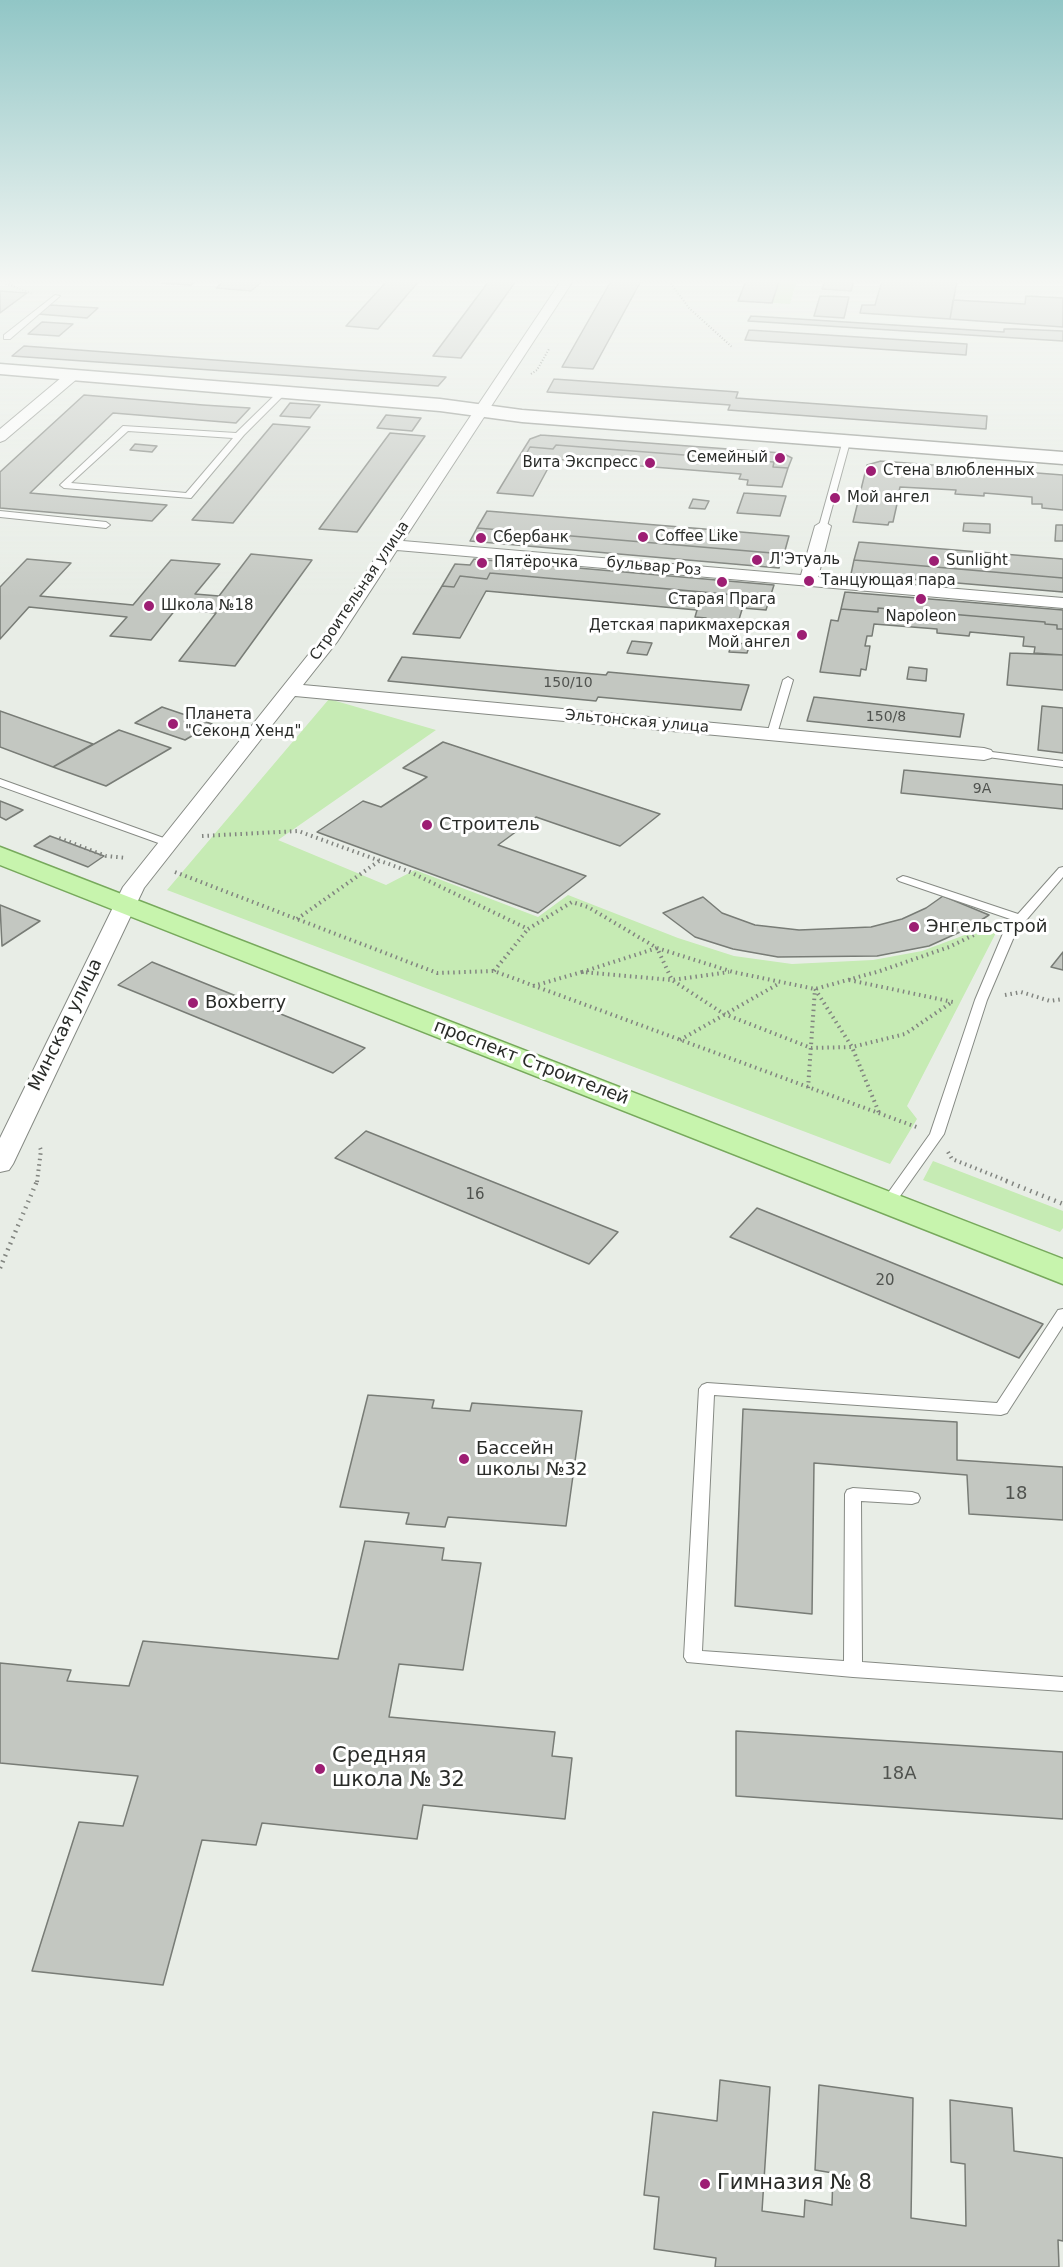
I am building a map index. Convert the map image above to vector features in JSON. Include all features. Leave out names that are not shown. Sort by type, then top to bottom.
[{"type":"main road","name":"проспект Строителей","points":[[0,835],[129,896]]},
{"type":"main road","name":"проспект Строителей","points":[[0,855],[129,896],[896,1194],[1063,1272]]},
{"type":"main road","name":"проспект Строителей","points":[[896,1194],[1063,1246]]},
{"type":"street","points":[[0,437],[59,387]]},
{"type":"street","points":[[219,387],[482,410],[522,416],[1063,458]]},
{"type":"street","name":"Строительная улица","points":[[129,896],[168,843],[331,638],[497,387]]},
{"type":"street","points":[[808,581],[823,526]]},
{"type":"street","name":"бульвар Роз","points":[[393,545],[1063,603]]},
{"type":"street","name":"Эльтонская улица","points":[[291,690],[984,754]]},
{"type":"street","name":"Минская улица","points":[[0,1164],[129,896]]},
{"type":"lane","points":[[238,436],[126,428],[64,485],[188,496],[238,436],[283,392]]},
{"type":"lane","points":[[823,526],[846,442]]},
{"type":"lane","points":[[0,514],[105,525]]},
{"type":"lane","points":[[772,734],[788,680]]},
{"type":"lane","points":[[984,754],[1063,764]]},
{"type":"lane","points":[[0,782],[168,843]]},
{"type":"lane","points":[[896,1194],[938,1134],[981,1000],[1010,931],[1063,870]]},
{"type":"lane","points":[[903,879],[1020,919]]},
{"type":"lane","points":[[1063,1314],[1001,1409],[707,1389],[693,1658],[1063,1684]]},
{"type":"lane","points":[[853,1670],[853,1494],[912,1498]]},
{"type":"path","points":[[194,836],[298,831],[408,871],[528,929]]},
{"type":"path","points":[[59,838],[106,856]]},
{"type":"path","points":[[296,919],[379,861]]},
{"type":"path","points":[[168,870],[437,973],[494,971],[880,1115],[938,1134],[952,1159],[1063,1204]]},
{"type":"path","points":[[494,971],[528,929],[572,902],[588,907],[657,948],[733,972],[815,989],[949,947],[991,927]]},
{"type":"path","points":[[533,986],[657,948]]},
{"type":"path","points":[[657,948],[672,980],[724,1014],[811,1048],[852,1047],[905,1034],[952,1002]]},
{"type":"path","points":[[582,972],[672,980],[733,972]]},
{"type":"path","points":[[848,980],[952,1002],[981,1000],[1021,992],[1050,1001],[1063,999]]},
{"type":"path","points":[[680,1040],[778,983]]},
{"type":"path","points":[[815,989],[852,1047],[880,1115]]},
{"type":"path","points":[[808,1088],[815,989]]},
{"type":"path","points":[[0,1268],[37,1183],[41,1150],[24,1114]]},
{"type":"green space","points":[[329,699],[436,730],[278,840],[386,885],[415,870],[538,917],[568,895],[678,938],[734,956],[792,964],[873,960],[922,951],[1002,921],[907,1106],[917,1119],[890,1164],[167,890]]},
{"type":"green space","points":[[933,1161],[1063,1211],[1063,1228],[1060,1232],[923,1180]]},
{"type":"building","points":[[550,387],[664,387],[738,392],[736,398],[987,416],[986,429],[728,410],[730,405],[547,392]]},
{"type":"building","points":[[84,395],[250,408],[236,423],[113,413],[30,493],[167,505],[152,521],[0,508],[0,472]]},
{"type":"building","points":[[290,403],[320,405],[310,418],[280,416]]},
{"type":"building","points":[[386,415],[421,418],[412,431],[377,428]]},
{"type":"building","points":[[273,424],[310,427],[233,523],[192,520]]},
{"type":"building","points":[[390,433],[425,436],[357,532],[319,529]]},
{"type":"building","points":[[541,435],[782,453],[792,458],[788,468],[773,467],[774,462],[556,445],[553,449],[530,447],[525,456],[520,455],[530,439]]},
{"type":"building","points":[[135,444],[157,446],[152,452],[130,450]]},
{"type":"building","points":[[556,445],[774,462],[773,467],[788,468],[782,487],[747,485],[748,480],[739,479],[741,474],[553,459],[533,496],[497,493],[520,455],[525,456],[530,447],[553,449]]},
{"type":"building","points":[[881,461],[1063,475],[1063,510],[1042,508],[1042,504],[1032,504],[1032,497],[984,493],[984,496],[955,494],[956,490],[900,487],[898,496],[894,496],[892,504],[897,504],[893,522],[889,522],[888,525],[853,522],[867,465]]},
{"type":"building","points":[[744,493],[786,496],[780,516],[737,513]]},
{"type":"building","points":[[693,499],[709,501],[705,509],[689,508]]},
{"type":"building","points":[[487,511],[789,536],[784,554],[477,528]]},
{"type":"building","points":[[964,523],[990,524],[990,533],[963,531]]},
{"type":"building","points":[[1056,525],[1063,525],[1063,541],[1055,541]]},
{"type":"building","points":[[477,528],[784,554],[779,568],[470,541]]},
{"type":"building","points":[[859,542],[1063,559],[1063,578],[854,560]]},
{"type":"building","points":[[251,554],[312,560],[235,666],[179,661],[216,613],[176,609],[151,640],[110,636],[127,617],[29,607],[0,639],[0,587],[27,559],[71,563],[40,596],[133,605],[171,560],[220,564],[195,594],[219,596]]},
{"type":"building","points":[[474,559],[774,585],[766,610],[742,608],[744,603],[733,602],[736,595],[490,573],[487,579],[460,576],[454,587],[442,586],[455,564],[470,565]]},
{"type":"building","points":[[854,560],[1063,578],[1063,592],[851,574]]},
{"type":"building","points":[[490,573],[736,595],[733,602],[744,603],[737,626],[704,623],[706,618],[695,617],[697,610],[486,591],[460,638],[413,634],[442,586],[454,587],[460,576],[487,579]]},
{"type":"building","points":[[845,592],[1063,610],[1063,629],[1057,629],[1057,625],[1045,624],[1045,622],[878,608],[878,612],[841,609]]},
{"type":"building","points":[[878,608],[1045,622],[1045,624],[1057,625],[1057,629],[1063,629],[1063,655],[1034,653],[1035,647],[1023,646],[1024,637],[970,632],[969,636],[937,633],[937,629],[874,624],[872,636],[867,636],[865,646],[870,646],[866,670],[861,669],[860,676],[820,672],[831,620],[838,621],[841,609],[878,612]]},
{"type":"building","points":[[632,641],[652,643],[647,655],[627,653]]},
{"type":"building","points":[[732,643],[750,644],[747,653],[729,652]]},
{"type":"building","points":[[1010,653],[1063,655],[1063,690],[1007,685]]},
{"type":"building","points":[[402,657],[749,685],[741,710],[598,697],[596,701],[388,681]]},
{"type":"building","points":[[909,667],[927,669],[926,681],[907,679]]},
{"type":"building","points":[[814,697],[964,714],[960,737],[807,721]]},
{"type":"building","points":[[1042,706],[1063,708],[1063,753],[1038,750]]},
{"type":"building","name":"Планета \"Секонд Хенд\"","points":[[162,707],[212,724],[185,740],[135,723]]},
{"type":"building","points":[[0,711],[93,744],[53,767],[0,747]]},
{"type":"building","points":[[119,730],[171,748],[106,786],[53,767]]},
{"type":"building","name":"Строитель","points":[[443,742],[660,814],[620,846],[536,817],[498,845],[586,876],[538,913],[317,832],[363,801],[381,807],[427,777],[403,768]]},
{"type":"building","points":[[904,770],[1063,785],[1063,809],[901,793]]},
{"type":"building","points":[[0,801],[23,810],[6,820],[0,817]]},
{"type":"building","points":[[50,836],[104,856],[88,867],[34,846]]},
{"type":"building","name":"Энгельстрой","points":[[943,896],[989,915],[969,928],[929,946],[877,956],[778,957],[733,949],[695,937],[663,913],[703,897],[722,913],[755,925],[799,930],[871,927],[902,919],[926,908]]},
{"type":"building","points":[[0,905],[40,921],[2,946]]},
{"type":"building","points":[[1063,952],[1063,970],[1051,967]]},
{"type":"building","points":[[152,962],[365,1048],[333,1073],[118,985]]},
{"type":"building","points":[[366,1131],[618,1232],[589,1264],[335,1158]]},
{"type":"building","points":[[757,1208],[1043,1324],[1019,1358],[730,1237]]},
{"type":"building","name":"Бассейн школы №32","points":[[368,1395],[434,1400],[432,1408],[470,1411],[472,1403],[582,1411],[566,1526],[448,1517],[445,1527],[406,1524],[409,1513],[340,1507]]},
{"type":"building","points":[[743,1409],[957,1422],[957,1460],[1063,1467],[1063,1520],[969,1514],[967,1475],[814,1463],[812,1614],[735,1606]]},
{"type":"building","name":"Средняя школа № 32","points":[[365,1541],[444,1548],[442,1560],[481,1563],[463,1670],[399,1664],[389,1717],[555,1732],[552,1756],[572,1758],[565,1819],[423,1805],[417,1839],[262,1823],[256,1845],[202,1840],[163,1985],[32,1971],[79,1822],[123,1826],[138,1776],[0,1763],[0,1663],[71,1670],[67,1681],[129,1686],[143,1641],[338,1659]]},
{"type":"building","points":[[736,1731],[1063,1752],[1063,1819],[736,1796]]},
{"type":"building","name":"Гимназия № 8","points":[[720,2080],[770,2087],[762,2211],[804,2217],[805,2200],[832,2205],[833,2173],[815,2170],[819,2085],[913,2098],[911,2218],[966,2226],[965,2164],[951,2162],[950,2100],[1012,2108],[1014,2151],[1063,2158],[1063,2241],[1058,2240],[1059,2267],[715,2267],[716,2258],[654,2249],[659,2197],[644,2195],[653,2112],[717,2121]]},
{"type":"place","name":"Семейный","points":[[780,458]]},
{"type":"place","name":"Вита Экспресс","points":[[650,463]]},
{"type":"place","name":"Стена влюбленных","points":[[871,471]]},
{"type":"place","name":"Мой ангел","points":[[835,498]]},
{"type":"place","name":"Coffee Like","points":[[643,537]]},
{"type":"place","name":"Сбербанк","points":[[481,538]]},
{"type":"place","name":"Л'Этуаль","points":[[757,560]]},
{"type":"place","name":"Sunlight","points":[[934,561]]},
{"type":"place","name":"Пятёрочка","points":[[482,563]]},
{"type":"place","name":"Танцующая пара","points":[[809,581]]},
{"type":"place","name":"Старая Прага","points":[[722,582]]},
{"type":"place","name":"Napoleon","points":[[921,599]]},
{"type":"place","name":"Школа №18","points":[[149,606]]},
{"type":"place","name":"Детская парикмахерская Мой ангел","points":[[802,635]]},
{"type":"place","name":"Планета \"Секонд Хенд\"","points":[[173,724]]},
{"type":"place","name":"Строитель","points":[[427,825]]},
{"type":"place","name":"Энгельстрой","points":[[914,927]]},
{"type":"place","name":"Boxberry","points":[[193,1003]]},
{"type":"place","name":"Бассейн школы №32","points":[[464,1459]]},
{"type":"place","name":"Средняя школа № 32","points":[[320,1769]]},
{"type":"place","name":"Гимназия № 8","points":[[705,2184]]}]
